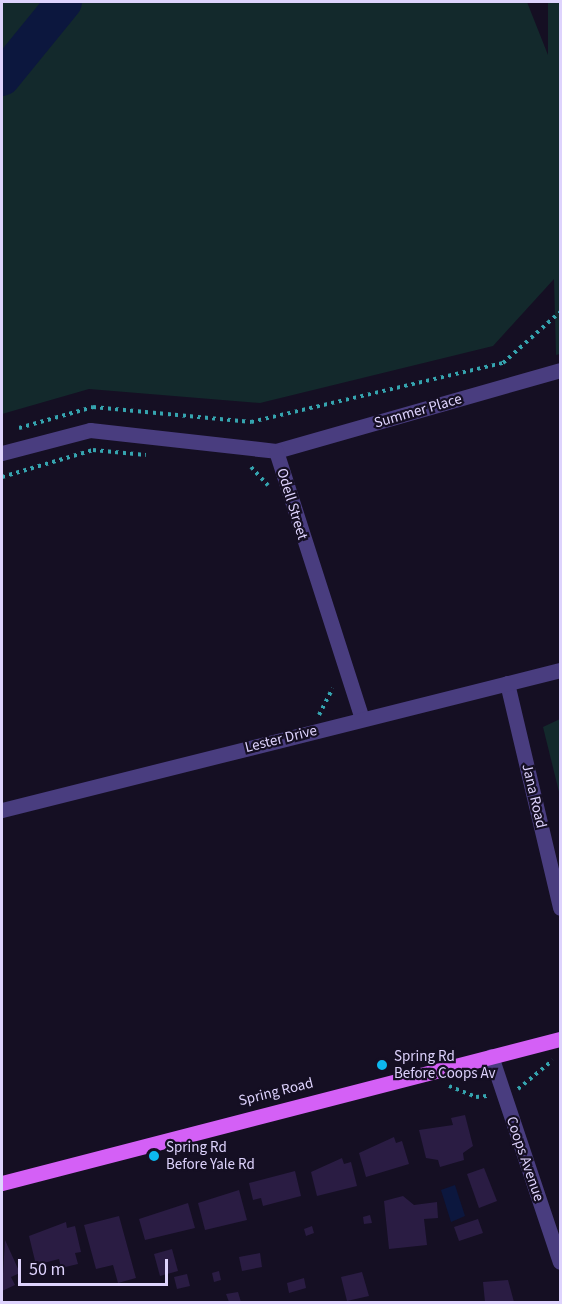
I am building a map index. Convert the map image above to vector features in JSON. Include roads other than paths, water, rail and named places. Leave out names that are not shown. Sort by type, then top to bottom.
[{"type":"main road","name":"Spring Road","points":[[2,1182],[561,1039]]},
{"type":"street","name":"Summer Place","points":[[276,451],[561,370]]},
{"type":"street","name":"Odell Street","points":[[2,453],[90,430],[276,451],[362,718]]},
{"type":"street","name":"Lester Drive","points":[[2,810],[561,670]]},
{"type":"street","name":"Jana Road","points":[[507,683],[561,908]]},
{"type":"street","name":"Coops Avenue","points":[[491,1056],[561,1262]]},
{"type":"water","points":[[455,1185],[465,1216],[451,1222],[441,1190]]},
{"type":"waterway","points":[[2,78],[64,2]]},
{"type":"place","name":"Spring Rd Before Coops Av","points":[[382,1065]]},
{"type":"place","name":"Spring Rd Before Yale Rd","points":[[154,1156]]}]
